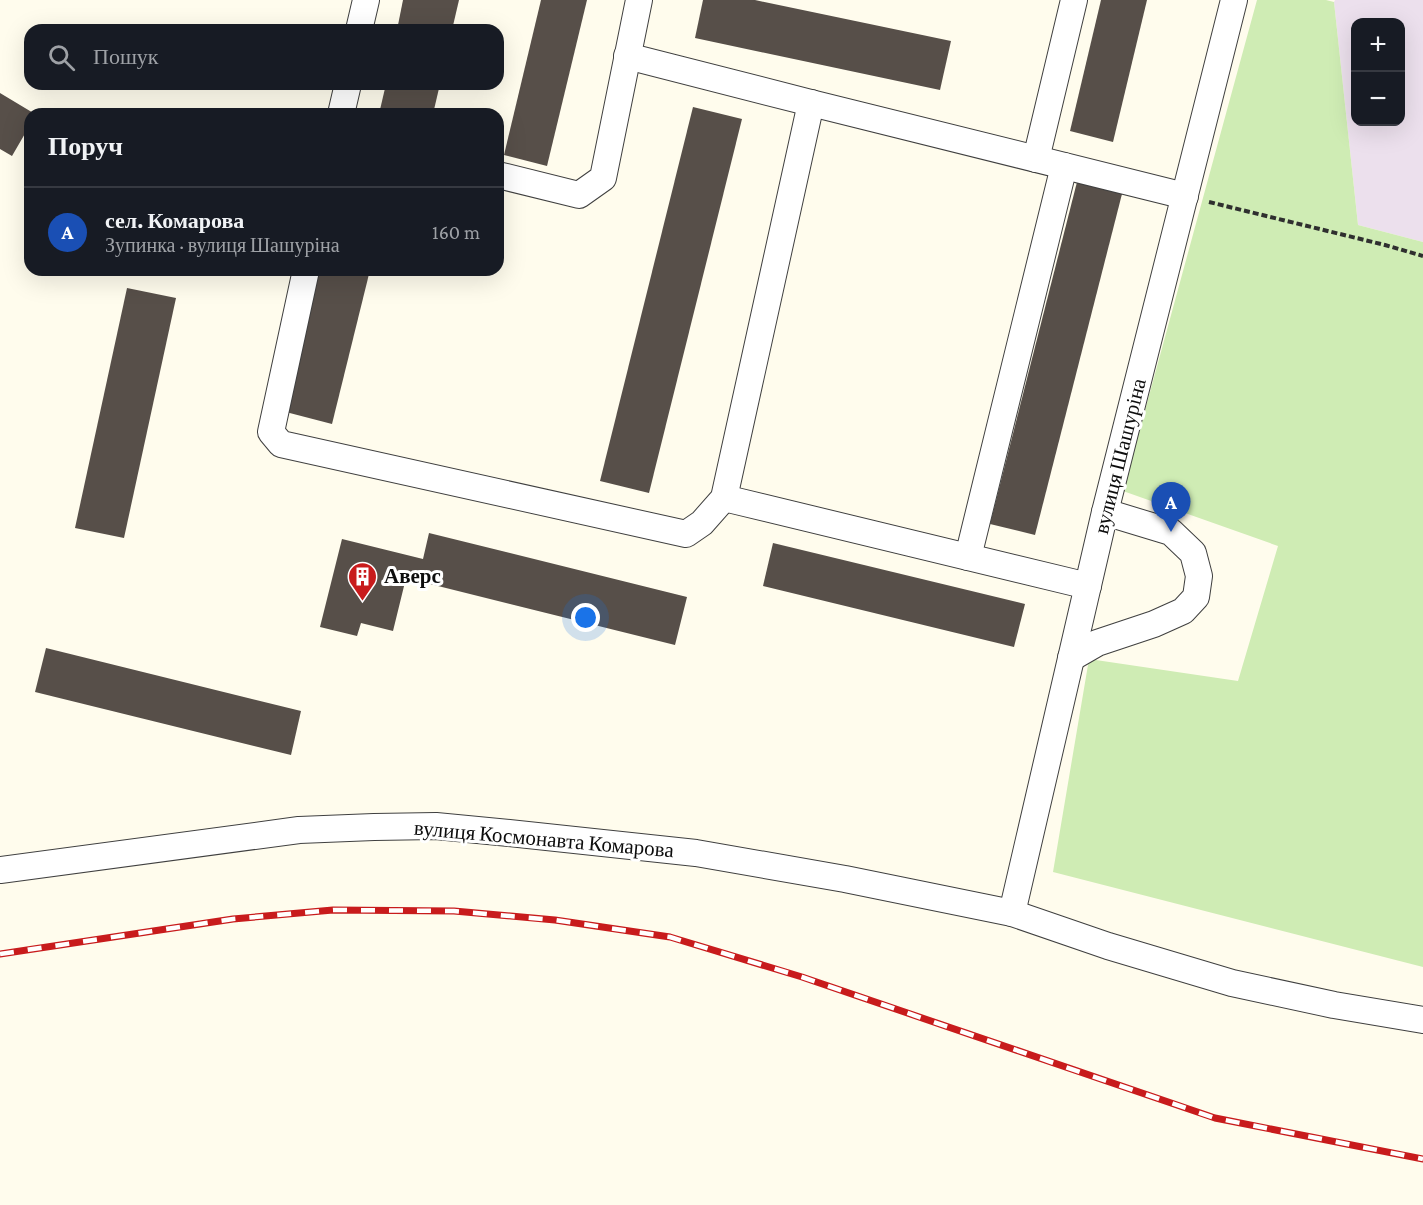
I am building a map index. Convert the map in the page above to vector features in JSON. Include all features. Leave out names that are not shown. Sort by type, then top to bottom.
[{"type":"street","points":[[360,24],[366,0]]},
{"type":"street","points":[[504,176],[579,195],[603,178],[639,0]]},
{"type":"street","points":[[1036,159],[1074,0]]},
{"type":"street","name":"вулиця Шашуріна","points":[[1012,913],[1088,586],[1234,0]]},
{"type":"street","points":[[627,56],[1185,196]]},
{"type":"street","points":[[342,108],[347,90]]},
{"type":"street","points":[[305,276],[271,432],[281,444],[686,534],[702,523],[724,498],[811,103]]},
{"type":"street","points":[[969,557],[1064,166]]},
{"type":"street","points":[[724,498],[1088,586]]},
{"type":"street","points":[[1071,658],[1097,643],[1154,624],[1183,611],[1196,597],[1199,576],[1193,553],[1179,539],[1171,532],[1106,512]]},
{"type":"street","name":"вулиця Космонавта Комарова","points":[[0,870],[299,830],[374,827],[436,826],[696,853],[845,879],[1012,913],[1108,946],[1232,983],[1334,1005],[1423,1020]]},
{"type":"path","points":[[1185,196],[1423,256]]},
{"type":"shaded area","points":[[1335,0],[1423,0],[1423,242],[1358,225],[1334,2]]},
{"type":"green space","points":[[1257,0],[1334,2],[1358,225],[1423,242],[1423,967],[1053,872],[1089,659],[1238,681],[1278,546],[1123,491]]},
{"type":"building","points":[[403,0],[459,0],[453,24],[398,24]]},
{"type":"building","points":[[541,0],[587,0],[547,166],[504,155]]},
{"type":"building","points":[[703,0],[755,0],[951,41],[940,90],[695,38]]},
{"type":"building","points":[[1101,0],[1147,0],[1113,142],[1070,131]]},
{"type":"building","points":[[385,90],[439,90],[434,108],[380,108]]},
{"type":"building","points":[[0,93],[25,108],[24,135],[12,156],[0,149]]},
{"type":"building","points":[[693,107],[742,119],[649,493],[600,481]]},
{"type":"building","points":[[1078,178],[1123,190],[1035,535],[990,524]]},
{"type":"building","points":[[316,276],[369,276],[332,424],[282,411]]},
{"type":"building","points":[[127,288],[176,298],[124,538],[75,528]]},
{"type":"building","points":[[429,533],[687,597],[675,645],[406,578],[393,631],[361,623],[357,636],[320,627],[342,539],[423,559]]},
{"type":"building","points":[[773,543],[1025,604],[1014,647],[763,586]]},
{"type":"building","points":[[46,648],[301,711],[291,755],[35,692]]},
{"type":"railway","points":[[0,954],[233,919],[333,910],[454,911],[555,920],[670,937],[802,977],[1215,1118],[1423,1159]]},
{"type":"place","name":"сел. Комарова","points":[[1171,532]]},
{"type":"place","name":"Аверс","points":[[363,602]]}]
